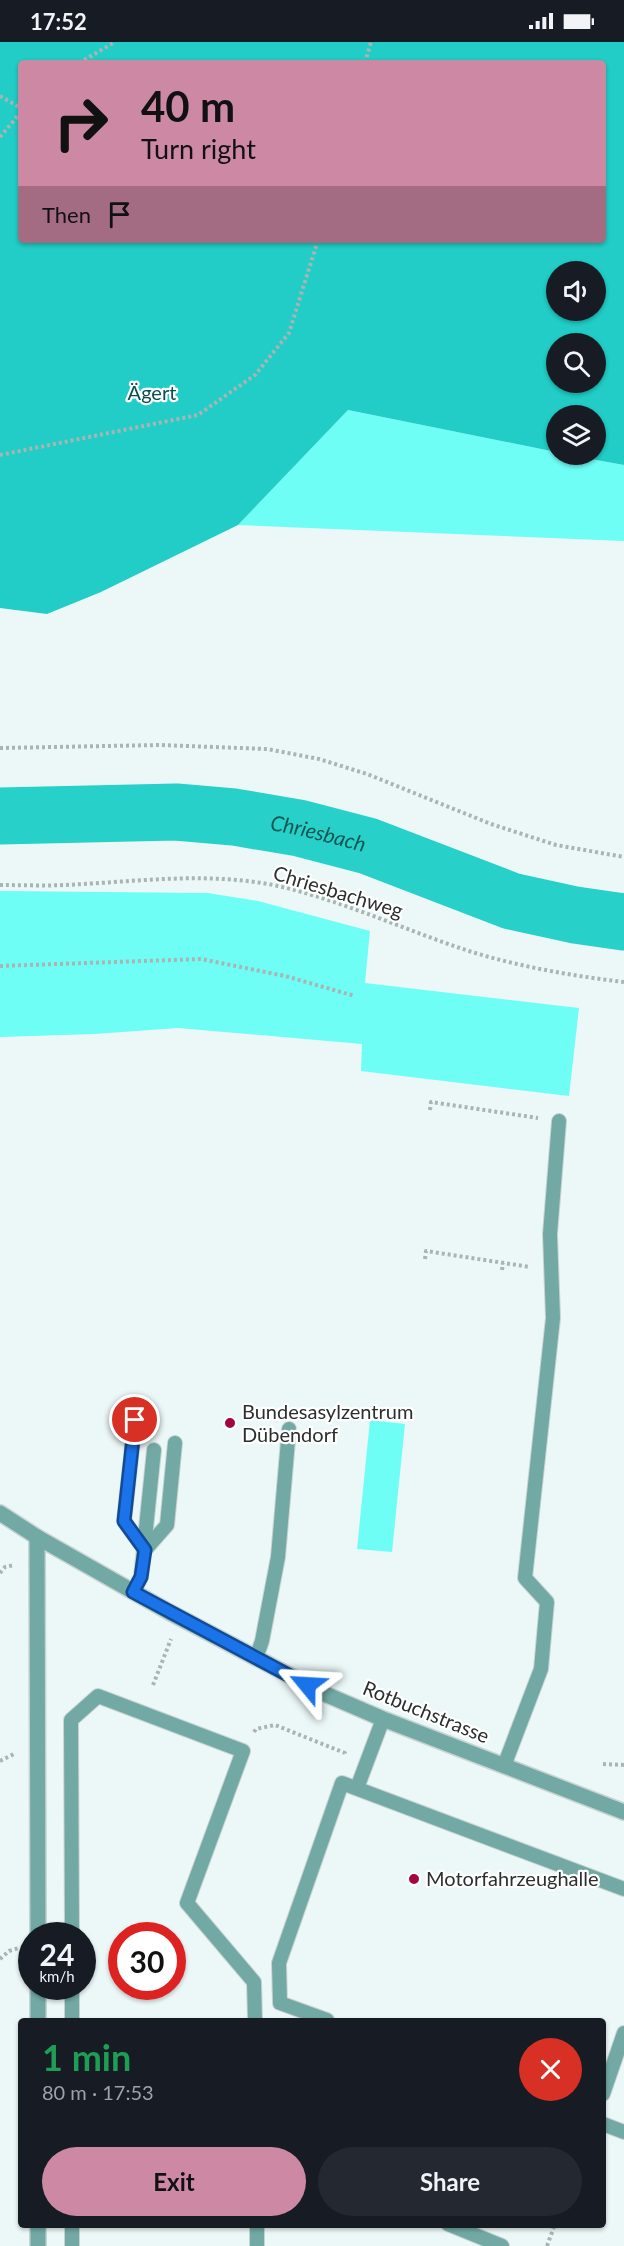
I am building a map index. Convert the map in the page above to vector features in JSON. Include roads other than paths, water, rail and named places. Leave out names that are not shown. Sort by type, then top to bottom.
[{"type":"street","name":"Rotbuchstrasse","points":[[0,1513],[133,1592],[325,1694],[383,1719],[624,1812]]},
{"type":"street","points":[[32,1922],[37,1537]]},
{"type":"street","points":[[38,2000],[38,2018]]},
{"type":"street","points":[[38,2228],[38,2246]]},
{"type":"lane","points":[[504,1766],[541,1669],[547,1602],[525,1578],[553,1318],[550,1234],[560,1121]]},
{"type":"lane","points":[[135,1420],[124,1521],[145,1550]]},
{"type":"lane","points":[[255,1658],[262,1641],[278,1557],[289,1429]]},
{"type":"lane","points":[[145,1550],[167,1525],[176,1443]]},
{"type":"lane","points":[[133,1592],[141,1577],[145,1550],[154,1450]]},
{"type":"lane","points":[[72,1922],[71,1720],[98,1696],[243,1751],[187,1903],[254,1982],[255,2018]]},
{"type":"lane","points":[[357,1788],[383,1719]]},
{"type":"lane","points":[[321,2018],[280,2003],[279,1963],[342,1783],[624,1889]]},
{"type":"lane","points":[[72,2000],[72,2018]]},
{"type":"lane","points":[[606,2085],[624,2033]]},
{"type":"lane","points":[[606,2125],[624,2132]]},
{"type":"lane","points":[[72,2228],[72,2246]]},
{"type":"lane","points":[[257,2228],[257,2246]]},
{"type":"lane","points":[[457,2228],[502,2246]]},
{"type":"waterway","name":"Chriesbach","points":[[0,816],[176,812],[234,817],[299,828],[368,846],[511,901],[575,915],[624,922]]},
{"type":"place","name":"Bundesasylzentrum Dübendorf","points":[[230,1423]]},
{"type":"place","name":"Motorfahrzeughalle","points":[[414,1879]]},
{"type":"park label","name":"Ägert","points":[[152,393]]}]
